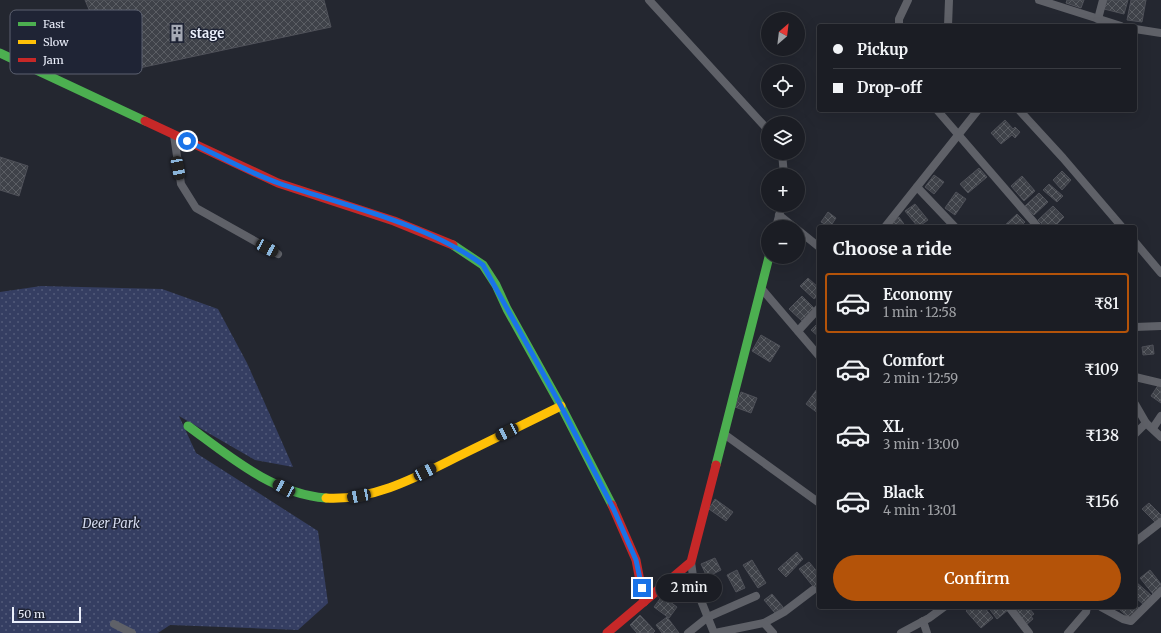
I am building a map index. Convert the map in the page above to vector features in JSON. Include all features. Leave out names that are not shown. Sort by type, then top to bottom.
[{"type":"street","points":[[649,0],[761,122]]},
{"type":"street","points":[[899,24],[899,19],[908,0]]},
{"type":"street","points":[[948,24],[949,0]]},
{"type":"street","points":[[1039,0],[1114,24]]},
{"type":"street","points":[[1098,19],[1103,0]]},
{"type":"street","points":[[1137,29],[1161,33]]},
{"type":"street","points":[[0,53],[10,58]]},
{"type":"street","points":[[45,74],[278,183],[394,221],[451,244],[470,254],[483,265],[496,285],[507,309],[561,406],[614,510],[636,560],[644,602]]},
{"type":"street","points":[[939,112],[1036,225]]},
{"type":"street","points":[[887,225],[976,112]]},
{"type":"street","points":[[1021,112],[1063,158],[1120,225]]},
{"type":"street","points":[[174,135],[181,184],[196,208],[278,254]]},
{"type":"street","points":[[917,187],[953,225]]},
{"type":"street","points":[[778,220],[780,212]]},
{"type":"street","points":[[779,215],[785,220]]},
{"type":"street","points":[[805,236],[817,245]]},
{"type":"street","points":[[1137,244],[1161,273]]},
{"type":"street","points":[[767,264],[692,562],[694,583],[715,633],[764,623],[784,612],[813,590]]},
{"type":"street","points":[[761,288],[817,354]]},
{"type":"street","points":[[798,330],[817,310]]},
{"type":"street","points":[[1137,327],[1161,326]]},
{"type":"street","points":[[1137,377],[1161,383]]},
{"type":"street","points":[[188,426],[246,468],[284,488],[314,498],[345,499],[372,494],[412,478],[561,406]]},
{"type":"street","points":[[1137,407],[1161,437]]},
{"type":"street","points":[[1137,433],[1161,416]]},
{"type":"street","points":[[724,434],[817,501]]},
{"type":"street","points":[[1137,540],[1161,522]]},
{"type":"street","points":[[607,633],[692,562]]},
{"type":"street","points":[[1104,609],[1123,620],[1131,621],[1161,591]]},
{"type":"street","points":[[688,633],[708,617],[756,596]]},
{"type":"street","points":[[901,633],[941,609]]},
{"type":"street","points":[[1011,609],[1029,633]]},
{"type":"street","points":[[1068,633],[1086,612],[1087,609]]},
{"type":"street","points":[[923,621],[927,633]]},
{"type":"street","points":[[764,623],[773,633]]},
{"type":"street","points":[[114,624],[132,633]]},
{"type":"green space","name":"Deer Park","points":[[41,286],[162,289],[218,309],[247,363],[293,467],[255,460],[179,416],[196,453],[318,531],[328,603],[298,630],[170,625],[158,633],[0,633],[0,292]]},
{"type":"building","points":[[85,0],[324,0],[331,27],[142,67],[142,10],[89,10]]},
{"type":"building","points":[[1067,0],[1084,0],[1081,8],[1066,3]]},
{"type":"building","points":[[1107,0],[1128,0],[1124,14],[1104,9]]},
{"type":"building","points":[[1131,0],[1146,0],[1142,22],[1127,20]]},
{"type":"building","name":"stage","points":[[178,21],[187,40],[175,42],[166,26]]},
{"type":"building","points":[[1005,120],[1013,129],[1015,127],[1020,132],[1015,138],[1012,135],[1001,144],[991,133]]},
{"type":"building","points":[[0,157],[28,166],[19,196],[0,190]]},
{"type":"building","points":[[979,168],[987,177],[968,193],[960,184]]},
{"type":"building","points":[[1062,171],[1071,180],[1062,190],[1053,180]]},
{"type":"building","points":[[934,175],[944,182],[934,194],[925,187]]},
{"type":"building","points":[[1022,176],[1035,191],[1024,201],[1011,186]]},
{"type":"building","points":[[1049,184],[1063,196],[1057,202],[1043,190]]},
{"type":"building","points":[[956,192],[966,199],[955,215],[945,208]]},
{"type":"building","points":[[1039,193],[1048,202],[1034,215],[1025,206]]},
{"type":"building","points":[[915,204],[928,220],[921,225],[916,225],[905,211]]},
{"type":"building","points":[[1053,206],[1064,217],[1056,225],[1043,225],[1038,220]]},
{"type":"building","points":[[828,212],[836,218],[831,225],[826,225],[821,222]]},
{"type":"building","points":[[1017,214],[1025,222],[1022,225],[1005,225]]},
{"type":"building","points":[[899,217],[905,225],[889,225]]},
{"type":"building","points":[[808,278],[817,286],[817,297],[814,299],[800,286]]},
{"type":"building","points":[[802,296],[814,308],[802,321],[789,309]]},
{"type":"building","points":[[817,324],[817,335],[811,330]]},
{"type":"building","points":[[761,335],[780,346],[770,362],[752,351]]},
{"type":"building","points":[[1153,345],[1154,354],[1143,355],[1142,347]]},
{"type":"building","points":[[1159,384],[1161,386],[1161,403],[1151,396]]},
{"type":"building","points":[[817,389],[817,412],[806,404]]},
{"type":"building","points":[[741,392],[757,398],[751,413],[735,407]]},
{"type":"building","points":[[715,499],[733,512],[726,521],[709,509]]},
{"type":"building","points":[[1149,503],[1161,515],[1161,520],[1157,524],[1142,509]]},
{"type":"building","points":[[797,552],[803,559],[786,577],[778,569]]},
{"type":"building","points":[[715,558],[721,570],[707,577],[701,564]]},
{"type":"building","points":[[752,560],[766,583],[758,588],[743,565]]},
{"type":"building","points":[[809,562],[817,572],[817,589],[816,590],[799,569]]},
{"type":"building","points":[[737,570],[745,588],[736,592],[727,575]]},
{"type":"building","points":[[1150,570],[1161,584],[1161,587],[1153,594],[1140,578]]},
{"type":"building","points":[[1137,583],[1152,596],[1144,605],[1137,599]]},
{"type":"building","points":[[772,594],[783,607],[775,613],[764,600]]},
{"type":"building","points":[[662,596],[677,607],[669,618],[654,607]]},
{"type":"building","points":[[1137,606],[1139,608],[1130,619],[1119,609],[1137,609]]},
{"type":"building","points":[[968,609],[986,609],[993,618],[981,628],[966,611]]},
{"type":"building","points":[[990,609],[1008,610],[997,619]]},
{"type":"building","points":[[1014,609],[1030,609],[1034,614],[1031,616],[1033,619],[1026,625]]},
{"type":"building","points":[[640,615],[655,631],[653,633],[637,633],[630,625]]},
{"type":"building","points":[[667,617],[679,633],[662,633],[656,625]]},
{"type":"traffic: fast","points":[[0,53],[10,58]]},
{"type":"traffic: fast","points":[[45,74],[145,121]]},
{"type":"traffic: fast","points":[[453,245],[483,265],[496,285],[507,309],[561,406],[612,505]]},
{"type":"traffic: fast","points":[[716,465],[767,264]]},
{"type":"traffic: fast","points":[[188,426],[252,472],[288,489],[307,495],[326,498]]},
{"type":"traffic: slow","points":[[326,498],[345,498],[381,491],[432,469],[561,406]]},
{"type":"traffic: jam","points":[[145,121],[278,183],[394,221],[453,245]]},
{"type":"traffic: jam","points":[[607,633],[691,562],[716,465]]},
{"type":"traffic: jam","points":[[612,505],[636,560],[644,602]]},
{"type":"place","name":"stage","points":[[177,33]]},
{"type":"route","points":[[187,141],[278,183],[394,221],[451,244],[470,254],[483,265],[496,285],[507,309],[561,406],[614,510],[636,560],[642,588]]}]
